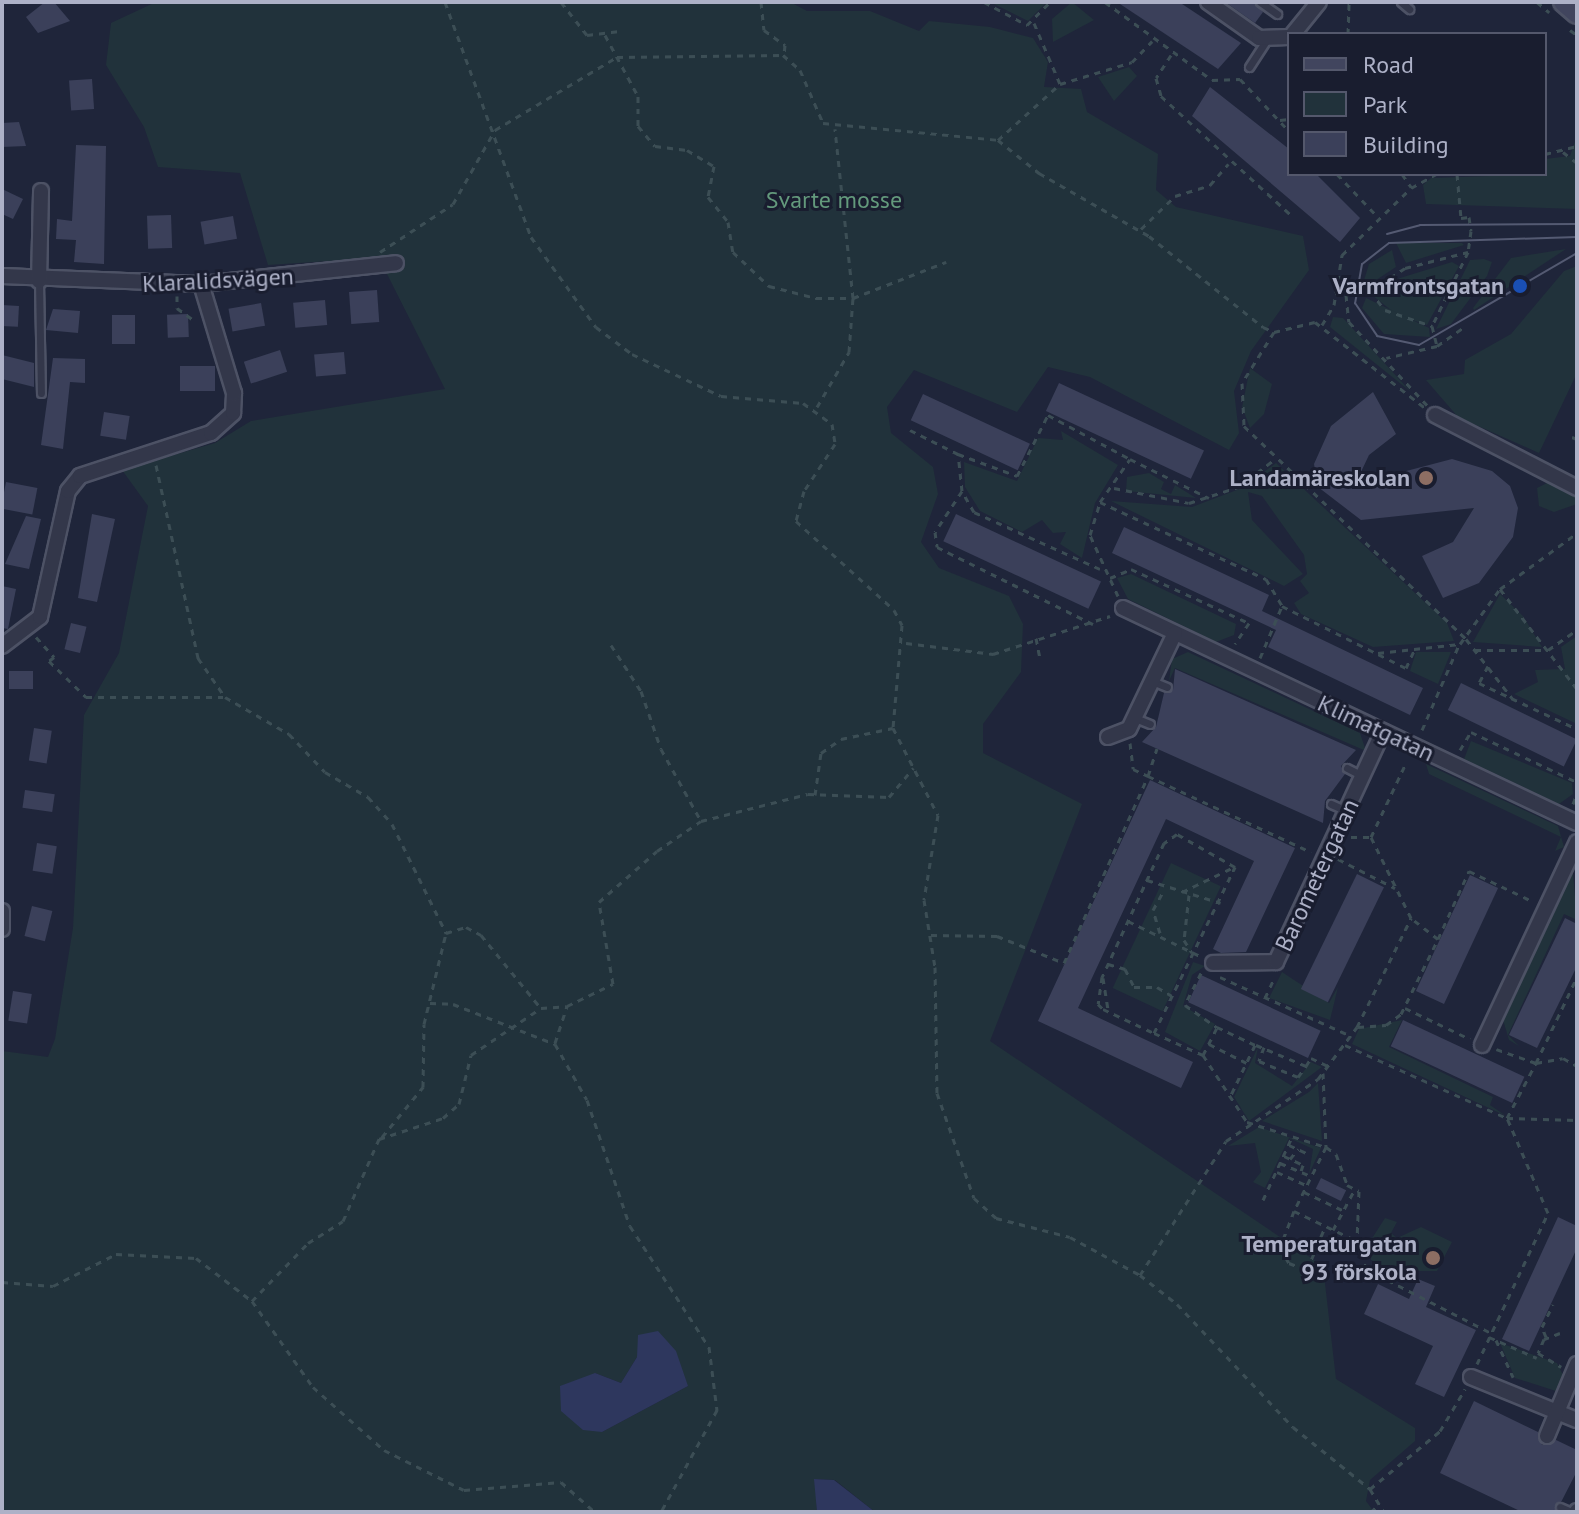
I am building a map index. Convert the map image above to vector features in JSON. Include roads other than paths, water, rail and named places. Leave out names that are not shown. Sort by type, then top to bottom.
[{"type":"street","points":[[1208,2],[1266,41],[1287,36]]},
{"type":"street","points":[[1294,32],[1319,2]]},
{"type":"street","points":[[1563,2],[1577,14]]},
{"type":"street","points":[[39,281],[41,191]]},
{"type":"street","name":"Klaralidsvägen","points":[[2,276],[39,281],[201,284],[396,263]]},
{"type":"street","points":[[2,646],[31,631],[68,491],[95,467],[211,433],[233,413],[234,393],[201,284]]},
{"type":"street","points":[[1435,415],[1577,488]]},
{"type":"street","name":"Klimatgatan","points":[[1123,608],[1577,823]]},
{"type":"street","points":[[1108,737],[1132,723],[1175,633]]},
{"type":"street","name":"Barometergatan","points":[[1213,963],[1276,962],[1329,857],[1383,732]]},
{"type":"street","points":[[1482,1045],[1577,842]]},
{"type":"street","points":[[2,911],[2,929]]},
{"type":"street","points":[[1547,1436],[1577,1364]]},
{"type":"street","points":[[1471,1377],[1510,1389],[1577,1420]]},
{"type":"lane","points":[[1260,2],[1277,14]]},
{"type":"lane","points":[[1401,2],[1409,9]]},
{"type":"lane","points":[[1249,67],[1266,41]]},
{"type":"lane","points":[[39,281],[41,393]]},
{"type":"lane","points":[[1152,681],[1167,687]]},
{"type":"lane","points":[[1132,723],[1150,724]]},
{"type":"lane","points":[[1347,768],[1363,776]]},
{"type":"lane","points":[[1331,804],[1347,811]]},
{"type":"lane","points":[[1560,1507],[1575,1512]]},
{"type":"water","points":[[658,1331],[676,1351],[688,1386],[602,1432],[583,1430],[561,1411],[560,1386],[595,1373],[621,1383],[637,1357],[638,1335]]},
{"type":"water","points":[[814,1479],[834,1480],[875,1512],[817,1512]]},
{"type":"tram line","points":[[1387,234],[1420,225],[1577,224]]},
{"type":"tram line","points":[[1577,237],[1389,243],[1362,264],[1355,303],[1377,336],[1419,345],[1577,253]]},
{"type":"place","name":"Varmfrontsgatan","points":[[1520,286]]},
{"type":"place","name":"Landamäreskolan","points":[[1426,478]]},
{"type":"place","name":"Temperaturgatan 93 förskola","points":[[1433,1258]]},
{"type":"park label","name":"Svarte mosse","points":[[834,200]]}]
